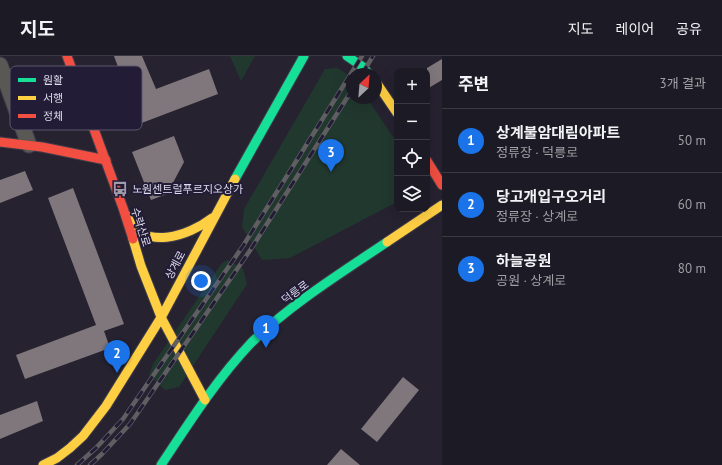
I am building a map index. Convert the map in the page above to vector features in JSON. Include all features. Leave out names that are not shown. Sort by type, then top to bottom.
[{"type":"main road","name":"수락산로","points":[[67,56],[71,66]]},
{"type":"main road","name":"상계로","points":[[43,465],[53,462],[65,453],[104,408],[161,317],[304,56]]},
{"type":"main road","points":[[347,56],[362,68]]},
{"type":"main road","points":[[382,91],[394,109]]},
{"type":"main road","name":"수락산로","points":[[95,130],[123,208],[141,266],[161,317],[205,400]]},
{"type":"main road","points":[[0,142],[42,147],[106,160]]},
{"type":"main road","points":[[430,166],[442,185]]},
{"type":"main road","name":"덕릉로","points":[[161,465],[225,373],[242,353],[266,330],[298,303],[442,205]]},
{"type":"main road","points":[[123,208],[131,225],[135,229],[149,237],[159,238],[189,233],[206,224],[215,216]]},
{"type":"main road","points":[[53,462],[64,465]]},
{"type":"street","points":[[0,65],[10,93]]},
{"type":"street","points":[[24,130],[29,145]]},
{"type":"green space","points":[[230,56],[255,56],[241,81]]},
{"type":"green space","points":[[337,68],[346,74],[346,104],[371,104],[394,138],[394,204],[290,258],[262,260],[242,227],[244,209],[325,69]]},
{"type":"green space","points":[[228,260],[243,269],[247,284],[179,387],[165,390],[149,375],[153,364],[222,263]]},
{"type":"building","points":[[114,56],[142,56],[156,89],[209,69],[218,94],[142,123],[142,66],[118,66]]},
{"type":"building","points":[[442,59],[442,80],[430,87],[430,68],[427,68]]},
{"type":"building","points":[[174,136],[184,162],[167,194],[151,200],[132,152]]},
{"type":"building","points":[[25,171],[33,190],[0,203],[0,180]]},
{"type":"building","points":[[73,188],[124,324],[104,331],[110,348],[25,379],[16,355],[96,325],[48,198]]},
{"type":"building","points":[[403,377],[419,390],[377,442],[361,429]]},
{"type":"building","points":[[37,401],[43,421],[0,439],[0,415]]},
{"type":"building","points":[[341,449],[360,465],[327,465]]},
{"type":"railway","points":[[77,465],[96,448],[123,419],[243,246],[362,56]]},
{"type":"railway","points":[[366,68],[373,56]]},
{"type":"railway","points":[[90,465],[130,424],[251,249],[346,99]]},
{"type":"traffic: fast","points":[[235,179],[304,56]]},
{"type":"traffic: fast","points":[[347,56],[364,68]]},
{"type":"traffic: fast","points":[[161,465],[226,372],[251,343],[299,302],[387,242]]},
{"type":"traffic: slow","points":[[382,91],[394,109]]},
{"type":"traffic: slow","points":[[43,465],[57,458],[83,436],[106,406],[162,316],[235,179]]},
{"type":"traffic: slow","points":[[387,242],[442,205]]},
{"type":"traffic: slow","points":[[127,216],[134,227],[143,234],[154,237],[179,235],[202,225],[212,218]]},
{"type":"traffic: slow","points":[[133,239],[141,266],[161,317],[205,400]]},
{"type":"traffic: jam","points":[[67,56],[71,66]]},
{"type":"traffic: jam","points":[[94,130],[133,239]]},
{"type":"traffic: jam","points":[[0,142],[42,147],[106,160]]},
{"type":"traffic: jam","points":[[430,166],[442,185]]},
{"type":"place","name":"하늘공원","points":[[331,172]]},
{"type":"place","name":"노원센트럴푸르지오상가","points":[[120,189]]},
{"type":"place","name":"상계불암대림아파트","points":[[266,348]]},
{"type":"place","name":"당고개입구오거리","points":[[117,373]]}]
